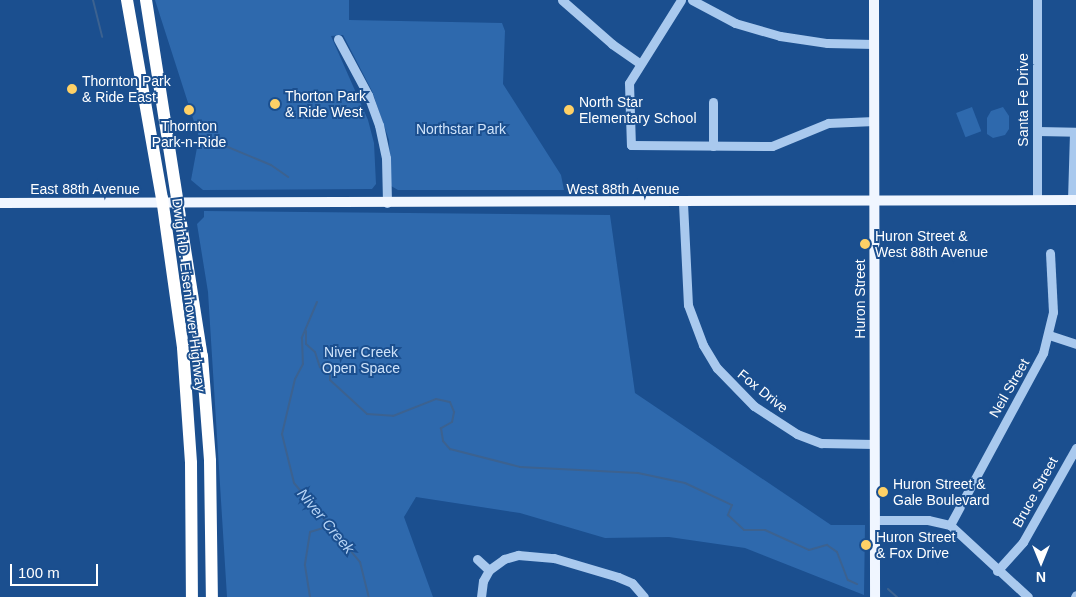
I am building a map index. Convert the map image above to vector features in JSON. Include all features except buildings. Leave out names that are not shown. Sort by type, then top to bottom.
[{"type":"highway","name":"Dwight D. Eisenhower Highway","points":[[127,0],[166,200],[187,390],[192,476],[192,597]]},
{"type":"highway","points":[[133,0],[166,200]]},
{"type":"highway","name":"Dwight D. Eisenhower Highway","points":[[146,0],[199,334],[210,446],[212,597]]},
{"type":"highway","points":[[199,334],[196,356],[204,455],[205,597]]},
{"type":"main road","name":"Huron Street","points":[[874,0],[875,597]]},
{"type":"main road","name":"East 88th Avenue","points":[[0,203],[166,200]]},
{"type":"main road","name":"West 88th Avenue","points":[[166,200],[386,203],[1074,200]]},
{"type":"street","points":[[562,0],[612,44],[639,63]]},
{"type":"street","points":[[680,0],[639,63],[629,83],[630,145],[772,146],[834,122],[874,121]]},
{"type":"street","points":[[692,0],[735,23],[780,36],[826,43],[874,44]]},
{"type":"street","name":"Santa Fe Drive","points":[[1037,0],[1037,200]]},
{"type":"street","points":[[338,39],[368,96],[379,125],[386,158],[386,203]]},
{"type":"street","points":[[713,102],[713,146]]},
{"type":"street","points":[[1037,131],[1075,132],[1074,200]]},
{"type":"street","name":"Fox Drive","points":[[683,203],[688,305],[703,345],[717,368],[754,406],[797,434],[821,443],[874,444]]},
{"type":"street","name":"Neil Street","points":[[950,525],[1038,364],[1049,335],[1053,312],[1050,254]]},
{"type":"street","points":[[1049,335],[1076,344]]},
{"type":"street","name":"Bruce Street","points":[[997,571],[1023,542],[1076,448]]},
{"type":"street","points":[[874,520],[928,520],[950,525],[966,536],[997,571],[1028,597]]},
{"type":"street","points":[[481,597],[483,581],[489,570],[504,559],[518,555],[554,558],[630,581],[644,597]]},
{"type":"street","points":[[477,559],[489,570]]},
{"type":"green space","name":"Northstar Park","points":[[155,0],[349,0],[349,20],[502,23],[505,31],[503,84],[561,175],[564,190],[398,190],[391,186],[389,140],[372,91],[343,35],[331,36],[368,120],[374,143],[376,184],[372,189],[203,190],[191,180],[199,137]]},
{"type":"green space","points":[[972,107],[981,131],[965,137],[956,113]]},
{"type":"green space","points":[[1003,107],[1009,116],[1009,129],[1005,135],[993,138],[987,134],[987,118],[991,111]]},
{"type":"green space","name":"Niver Creek Open Space","points":[[204,211],[610,215],[635,393],[831,525],[865,525],[864,595],[745,548],[669,537],[605,538],[520,513],[416,497],[404,517],[433,597],[227,597],[208,292],[197,224],[204,217]]},
{"type":"waterway","name":"Niver Creek","points":[[93,0],[102,37]]},
{"type":"waterway","name":"Niver Creek","points":[[211,140],[271,165],[288,177]]},
{"type":"waterway","name":"Niver Creek","points":[[317,302],[302,338],[303,364],[295,379],[282,434],[294,483],[360,562],[369,597]]},
{"type":"waterway","points":[[306,331],[306,344],[315,352],[320,367],[330,371],[330,380],[367,414],[393,416],[436,399],[450,402],[454,412],[452,422],[441,428],[443,441],[450,449],[520,467],[638,473],[685,483],[732,505],[728,515],[744,530],[765,530],[809,550],[827,545],[837,552],[848,580],[857,584]]},
{"type":"waterway","points":[[310,597],[305,564],[310,532],[330,526]]},
{"type":"waterway","points":[[888,589],[897,597]]},
{"type":"place","name":"Thornton Park & Ride East","points":[[72,89]]},
{"type":"place","name":"Thorton Park & Ride West","points":[[275,104]]},
{"type":"place","name":"Thornton Park-n-Ride","points":[[189,110]]},
{"type":"place","name":"North Star Elementary School","points":[[569,110]]},
{"type":"place","name":"Huron Street & West 88th Avenue","points":[[865,244]]},
{"type":"place","name":"Huron Street & Gale Boulevard","points":[[883,492]]},
{"type":"place","name":"Huron Street & Fox Drive","points":[[866,545]]}]
